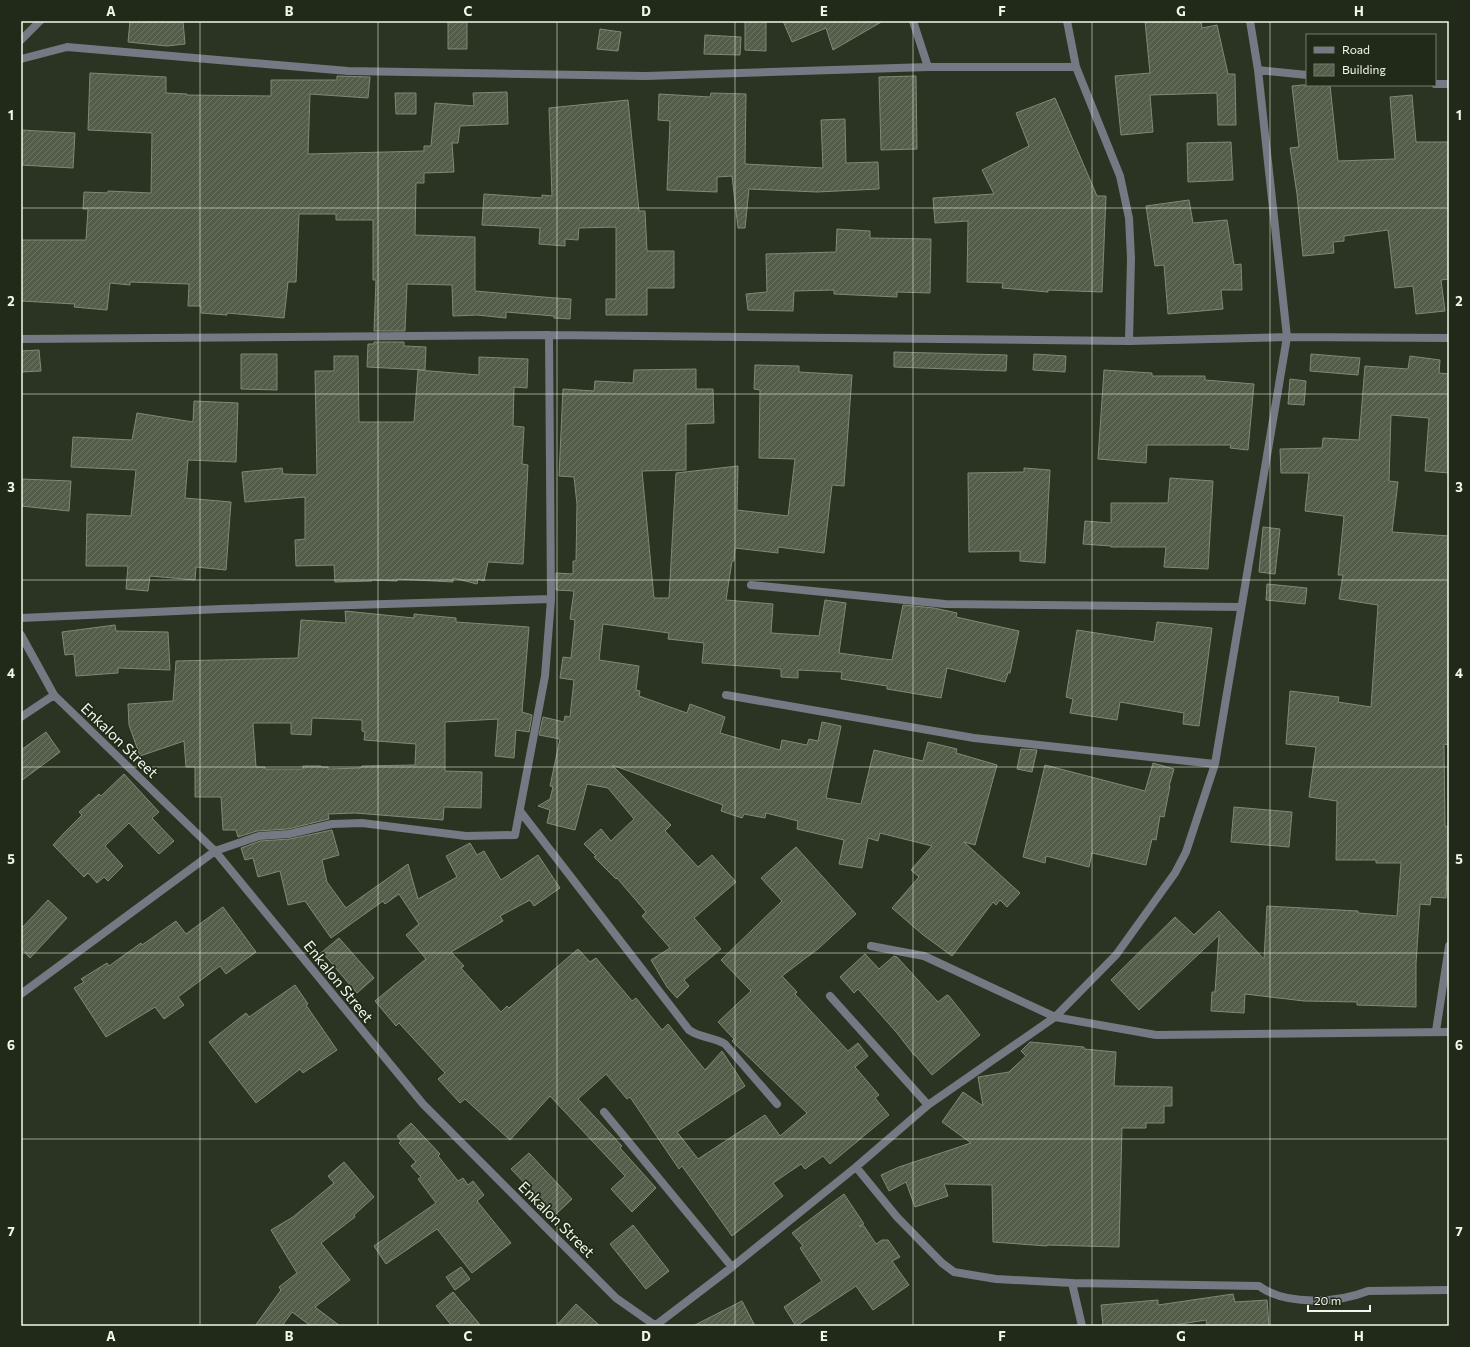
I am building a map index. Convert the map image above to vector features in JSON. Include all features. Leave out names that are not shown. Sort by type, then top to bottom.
[{"type":"street","points":[[21,40],[40,21]]},
{"type":"street","points":[[912,21],[928,67]]},
{"type":"street","points":[[1067,21],[1076,67],[1120,176],[1129,218],[1129,341]]},
{"type":"street","points":[[656,1325],[732,1268],[928,1105],[1055,1016],[1116,955],[1175,873],[1186,852],[1215,764],[1287,337],[1258,70],[1250,21]]},
{"type":"street","points":[[21,60],[67,48],[348,71],[646,76],[928,67],[1076,67]]},
{"type":"street","points":[[1258,70],[1306,75]]},
{"type":"street","points":[[1436,84],[1449,84]]},
{"type":"street","points":[[21,994],[215,851],[259,836],[289,834],[332,824],[362,823],[466,836],[515,835],[545,676],[551,599],[549,335]]},
{"type":"street","points":[[21,339],[549,335],[1129,341],[1287,337],[1449,338]]},
{"type":"street","points":[[751,584],[945,604],[1241,607]]},
{"type":"street","points":[[21,618],[229,609],[551,599]]},
{"type":"street","name":"Enkalon Street","points":[[21,635],[54,695],[215,851],[423,1104],[616,1298],[656,1325]]},
{"type":"street","points":[[726,694],[974,738],[1215,764]]},
{"type":"street","points":[[21,717],[54,695]]},
{"type":"street","points":[[520,811],[689,1030],[694,1033],[720,1040],[725,1044],[777,1104]]},
{"type":"street","points":[[871,946],[924,956],[1055,1016],[1156,1035],[1449,1032]]},
{"type":"street","points":[[1436,1032],[1449,946]]},
{"type":"street","points":[[830,996],[928,1105]]},
{"type":"street","points":[[604,1112],[732,1268]]},
{"type":"street","points":[[856,1166],[897,1217],[942,1263],[954,1272],[996,1279],[1072,1283],[1259,1286],[1278,1296],[1305,1300],[1323,1300],[1368,1291],[1449,1290]]},
{"type":"street","points":[[1072,1283],[1082,1326]]},
{"type":"building","points":[[130,21],[183,21],[185,44],[167,46],[128,42]]},
{"type":"building","points":[[448,21],[467,21],[467,49],[448,49]]},
{"type":"building","points":[[745,21],[766,21],[766,51],[745,50]]},
{"type":"building","points":[[783,21],[883,21],[833,50],[826,28],[792,42]]},
{"type":"building","points":[[1145,21],[1201,21],[1202,28],[1217,25],[1228,74],[1235,74],[1236,125],[1218,125],[1217,93],[1150,95],[1153,132],[1121,135],[1115,76],[1150,73]]},
{"type":"building","points":[[600,29],[621,32],[618,51],[597,49]]},
{"type":"building","points":[[705,35],[741,37],[740,55],[704,54]]},
{"type":"building","points":[[90,73],[166,77],[166,93],[187,95],[271,96],[271,80],[337,80],[337,76],[370,77],[368,98],[310,94],[308,154],[424,151],[424,146],[431,146],[435,103],[474,106],[473,93],[507,92],[508,124],[460,126],[458,143],[452,143],[454,172],[424,173],[424,183],[416,183],[415,235],[475,237],[475,291],[571,299],[570,319],[554,318],[554,316],[506,312],[506,318],[477,315],[453,316],[452,285],[407,284],[405,331],[374,331],[376,280],[373,280],[373,220],[336,220],[336,214],[299,214],[296,282],[288,282],[284,318],[227,313],[227,315],[201,313],[201,306],[188,306],[189,284],[130,282],[130,285],[110,283],[107,310],[74,307],[75,304],[21,301],[21,240],[86,240],[88,209],[83,209],[84,192],[108,193],[108,191],[151,193],[152,133],[88,130]]},
{"type":"building","points":[[916,76],[917,149],[881,150],[879,77]]},
{"type":"building","points":[[1292,86],[1330,86],[1338,161],[1395,159],[1390,97],[1412,95],[1416,142],[1449,142],[1449,279],[1441,280],[1445,311],[1416,314],[1413,286],[1395,288],[1388,230],[1344,236],[1344,241],[1333,242],[1334,253],[1303,256],[1297,194],[1290,148],[1299,147]]},
{"type":"building","points":[[395,93],[416,93],[416,114],[396,114]]},
{"type":"building","points":[[711,93],[746,94],[745,164],[823,168],[821,120],[845,119],[846,163],[878,162],[879,189],[817,192],[749,189],[745,228],[738,228],[732,176],[717,177],[717,192],[667,190],[670,121],[658,120],[659,94],[710,97]]},
{"type":"building","points":[[1055,98],[1097,196],[1106,196],[1102,292],[1048,290],[1048,292],[1002,288],[1003,283],[967,282],[968,221],[935,223],[933,198],[994,194],[982,170],[1029,146],[1016,113]]},
{"type":"building","points":[[628,100],[639,211],[645,211],[647,251],[674,251],[674,288],[647,288],[647,315],[606,315],[606,299],[616,299],[616,227],[579,228],[578,240],[565,239],[565,246],[539,244],[540,228],[482,225],[484,194],[542,198],[542,195],[552,196],[549,108]]},
{"type":"building","points":[[21,130],[75,133],[73,168],[21,165]]},
{"type":"building","points":[[1231,142],[1233,180],[1188,182],[1187,143]]},
{"type":"building","points":[[1189,200],[1193,223],[1227,220],[1234,265],[1241,264],[1242,290],[1221,290],[1223,309],[1168,314],[1164,265],[1155,266],[1146,206]]},
{"type":"building","points":[[837,229],[870,231],[870,238],[931,239],[930,293],[897,292],[897,297],[834,294],[834,290],[794,291],[793,311],[748,310],[746,294],[767,292],[766,254],[836,252]]},
{"type":"building","points":[[374,342],[404,342],[404,346],[426,347],[425,370],[367,367],[368,344],[374,344]]},
{"type":"building","points":[[39,350],[41,371],[21,372],[21,351]]},
{"type":"building","points":[[894,352],[1007,355],[1006,371],[894,367]]},
{"type":"building","points":[[241,354],[277,354],[277,390],[241,389]]},
{"type":"building","points":[[1034,354],[1066,356],[1065,372],[1033,370]]},
{"type":"building","points":[[1311,354],[1360,358],[1358,375],[1310,371]]},
{"type":"building","points":[[334,356],[358,356],[359,422],[414,422],[418,370],[479,375],[479,357],[528,359],[527,388],[514,387],[513,426],[524,427],[522,464],[528,465],[523,564],[488,562],[484,581],[478,579],[477,584],[453,578],[453,582],[397,579],[397,581],[371,580],[372,581],[335,582],[334,565],[296,566],[295,540],[305,539],[305,497],[245,502],[242,472],[282,468],[283,474],[317,475],[315,371],[334,371]]},
{"type":"building","points":[[1410,356],[1440,360],[1439,373],[1449,374],[1449,473],[1425,471],[1429,418],[1391,415],[1389,481],[1398,482],[1392,532],[1449,536],[1449,745],[1444,744],[1445,826],[1449,827],[1449,876],[1447,876],[1446,898],[1431,897],[1430,905],[1420,904],[1416,963],[1416,1007],[1357,1005],[1357,1002],[1304,1001],[1245,994],[1244,1013],[1211,1011],[1212,992],[1215,992],[1219,935],[1139,1010],[1111,980],[1175,917],[1194,935],[1219,911],[1264,959],[1267,906],[1358,911],[1358,913],[1397,916],[1401,863],[1376,863],[1376,860],[1336,860],[1337,801],[1309,797],[1316,747],[1286,744],[1290,691],[1339,697],[1338,702],[1371,707],[1378,605],[1339,599],[1343,575],[1338,575],[1344,516],[1305,511],[1309,473],[1281,473],[1280,449],[1322,448],[1323,438],[1359,440],[1365,366],[1408,369]]},
{"type":"building","points":[[755,365],[799,366],[799,372],[852,375],[844,486],[832,485],[824,553],[778,547],[778,553],[735,548],[734,561],[732,561],[726,600],[773,604],[771,633],[819,636],[825,600],[846,603],[839,653],[892,660],[903,605],[934,608],[957,613],[956,617],[1019,631],[1010,673],[1008,673],[1005,682],[947,668],[941,698],[887,689],[887,686],[841,679],[842,672],[798,670],[798,678],[781,677],[781,669],[702,663],[704,643],[668,639],[669,633],[603,624],[599,660],[639,666],[636,690],[640,691],[639,696],[687,713],[690,704],[725,717],[720,733],[780,750],[782,740],[807,745],[809,739],[818,741],[822,722],[841,726],[826,798],[861,804],[874,750],[923,761],[928,742],[957,749],[956,753],[997,765],[975,845],[964,842],[1020,893],[1007,907],[1000,900],[996,905],[993,902],[952,956],[922,934],[892,908],[919,877],[911,870],[932,846],[880,833],[878,841],[868,838],[862,868],[839,864],[844,840],[797,829],[798,821],[766,813],[765,818],[744,814],[742,818],[721,811],[723,805],[612,765],[671,825],[665,831],[698,867],[712,855],[736,882],[694,918],[721,949],[684,980],[689,986],[677,998],[667,987],[651,960],[670,948],[642,916],[646,912],[617,878],[616,879],[594,857],[596,856],[584,844],[601,829],[611,841],[634,819],[608,788],[587,784],[575,830],[547,823],[550,810],[538,806],[550,799],[553,787],[550,786],[560,739],[539,735],[543,717],[564,722],[565,716],[570,717],[574,680],[560,678],[563,657],[571,658],[575,620],[570,619],[574,591],[556,590],[556,573],[573,574],[573,561],[576,561],[577,504],[574,477],[559,476],[563,389],[594,391],[595,381],[633,383],[634,370],[696,369],[696,389],[713,389],[714,423],[686,424],[686,470],[642,471],[654,598],[669,598],[676,473],[738,466],[737,510],[788,516],[795,459],[759,458],[760,390],[754,389]]},
{"type":"building","points":[[1104,370],[1152,373],[1152,376],[1205,376],[1205,380],[1254,384],[1248,450],[1230,448],[1231,445],[1147,445],[1146,463],[1098,459]]},
{"type":"building","points":[[1290,379],[1306,381],[1304,405],[1288,404]]},
{"type":"building","points":[[194,401],[238,403],[236,462],[188,460],[185,498],[231,502],[226,570],[196,567],[195,580],[150,576],[148,591],[126,589],[128,566],[86,566],[87,514],[131,516],[136,470],[71,467],[73,437],[132,440],[137,413],[193,422]]},
{"type":"building","points":[[1024,468],[1050,470],[1045,563],[1020,561],[1020,551],[969,552],[968,473],[1024,472]]},
{"type":"building","points":[[1170,478],[1213,481],[1208,569],[1164,567],[1166,547],[1111,547],[1083,544],[1085,521],[1111,523],[1111,503],[1168,503]]},
{"type":"building","points":[[21,479],[71,481],[69,511],[21,506]]},
{"type":"building","points":[[1263,527],[1280,529],[1275,574],[1259,572]]},
{"type":"building","points":[[1267,584],[1307,588],[1305,604],[1266,600]]},
{"type":"building","points":[[345,611],[414,618],[414,614],[456,618],[456,622],[529,627],[522,712],[532,715],[529,732],[516,730],[514,758],[495,756],[498,719],[445,722],[445,771],[482,772],[481,808],[444,807],[443,820],[355,813],[328,814],[329,819],[288,829],[257,831],[238,837],[236,830],[223,830],[221,797],[195,797],[195,767],[186,767],[184,741],[140,756],[129,725],[128,704],[173,701],[176,661],[298,658],[301,620],[346,623]],"holes":[[[312,718],[362,720],[362,731],[365,732],[364,740],[416,744],[415,765],[362,766],[361,768],[328,769],[328,767],[321,766],[303,766],[303,769],[265,769],[265,767],[256,767],[253,723],[291,723],[291,734],[311,735]]]},
{"type":"building","points":[[1157,622],[1212,628],[1199,726],[1183,724],[1184,713],[1120,702],[1117,720],[1070,713],[1073,699],[1066,697],[1077,630],[1154,642]]},
{"type":"building","points":[[115,625],[116,631],[168,632],[170,670],[118,668],[118,673],[76,676],[74,654],[65,655],[62,632]]},
{"type":"building","points":[[46,732],[60,752],[21,781],[21,750]]},
{"type":"building","points":[[1021,749],[1037,750],[1032,772],[1017,769]]},
{"type":"building","points":[[1153,763],[1174,769],[1169,786],[1164,817],[1160,816],[1156,840],[1152,839],[1146,865],[1092,853],[1089,867],[1046,856],[1045,863],[1023,857],[1045,765],[1145,791]]},
{"type":"building","points":[[124,774],[159,812],[152,818],[174,841],[159,854],[129,823],[105,846],[123,866],[108,881],[104,877],[97,883],[88,873],[84,877],[53,845],[82,815],[79,812],[99,794],[101,796]]},
{"type":"building","points":[[1234,807],[1292,812],[1289,847],[1231,842]]},
{"type":"building","points":[[332,830],[339,855],[322,860],[327,882],[346,908],[408,864],[418,899],[457,877],[446,856],[470,843],[477,855],[484,851],[501,880],[538,855],[560,888],[534,906],[530,900],[500,916],[503,921],[451,952],[464,966],[461,968],[501,1012],[507,1006],[509,1008],[578,949],[590,962],[596,958],[632,1001],[636,998],[662,1030],[668,1024],[705,1070],[722,1051],[745,1086],[677,1132],[698,1159],[765,1115],[780,1136],[807,1113],[732,1041],[734,1039],[718,1022],[751,991],[721,960],[782,901],[761,878],[796,847],[856,914],[819,948],[782,976],[797,992],[795,994],[848,1051],[858,1043],[868,1056],[855,1067],[879,1095],[875,1098],[889,1115],[830,1164],[823,1156],[805,1169],[801,1164],[773,1183],[783,1196],[732,1236],[682,1166],[679,1169],[630,1097],[627,1099],[606,1074],[578,1099],[622,1146],[620,1148],[656,1188],[632,1212],[611,1189],[625,1176],[550,1096],[510,1140],[465,1099],[460,1103],[438,1079],[445,1073],[399,1023],[396,1026],[375,1001],[426,959],[406,935],[419,924],[399,894],[385,904],[383,901],[331,938],[305,901],[288,905],[280,871],[258,877],[253,858],[245,860],[241,848],[260,841],[290,839]]},
{"type":"building","points":[[48,900],[67,918],[30,958],[21,948],[21,929]]},
{"type":"building","points":[[223,907],[256,952],[226,974],[220,966],[178,997],[184,1005],[164,1019],[155,1007],[106,1037],[74,988],[84,982],[81,979],[107,963],[109,966],[141,943],[142,945],[176,921],[186,934]]},
{"type":"building","points":[[339,938],[374,978],[357,993],[322,952]]},
{"type":"building","points":[[865,954],[879,969],[894,956],[897,957],[938,1002],[947,995],[949,996],[980,1035],[932,1075],[858,989],[854,993],[840,977]]},
{"type":"building","points":[[295,985],[308,1004],[306,1005],[337,1050],[303,1073],[300,1069],[256,1103],[209,1042],[246,1013],[249,1017]]},
{"type":"building","points":[[1030,1042],[1084,1047],[1084,1049],[1116,1052],[1114,1086],[1172,1087],[1172,1106],[1164,1106],[1164,1123],[1146,1123],[1146,1128],[1122,1128],[1119,1247],[1047,1246],[993,1242],[992,1185],[944,1184],[948,1196],[915,1207],[906,1182],[889,1191],[881,1175],[899,1167],[971,1143],[942,1122],[963,1092],[983,1106],[978,1077],[1009,1072],[1026,1056],[1021,1051]]},
{"type":"building","points":[[411,1123],[440,1154],[438,1156],[458,1181],[463,1178],[468,1185],[473,1181],[484,1195],[477,1201],[511,1243],[472,1273],[437,1229],[386,1264],[374,1246],[436,1203],[418,1179],[421,1177],[411,1166],[416,1162],[399,1143],[401,1141],[397,1136]]},
{"type":"building","points":[[529,1153],[572,1199],[555,1215],[511,1169]]},
{"type":"building","points":[[344,1162],[374,1197],[354,1215],[355,1217],[321,1243],[350,1280],[315,1307],[340,1326],[311,1326],[292,1312],[282,1326],[255,1326],[281,1290],[279,1287],[297,1273],[271,1230],[293,1217],[334,1183],[328,1176]]},
{"type":"building","points":[[844,1194],[864,1224],[859,1226],[864,1226],[876,1244],[882,1240],[888,1240],[900,1257],[892,1261],[909,1285],[873,1310],[856,1286],[796,1326],[784,1307],[822,1281],[800,1248],[803,1246],[792,1233]]},
{"type":"building","points":[[633,1225],[669,1271],[646,1289],[610,1244]]},
{"type":"building","points":[[461,1267],[470,1279],[455,1290],[446,1277]]},
{"type":"building","points":[[453,1292],[481,1326],[452,1326],[436,1306]]},
{"type":"building","points":[[1233,1294],[1235,1302],[1267,1300],[1269,1326],[1207,1326],[1206,1320],[1168,1326],[1103,1326],[1101,1305],[1158,1300],[1158,1305]]},
{"type":"building","points":[[742,1301],[755,1326],[693,1326]]},
{"type":"building","points":[[576,1304],[600,1326],[556,1326]]}]
